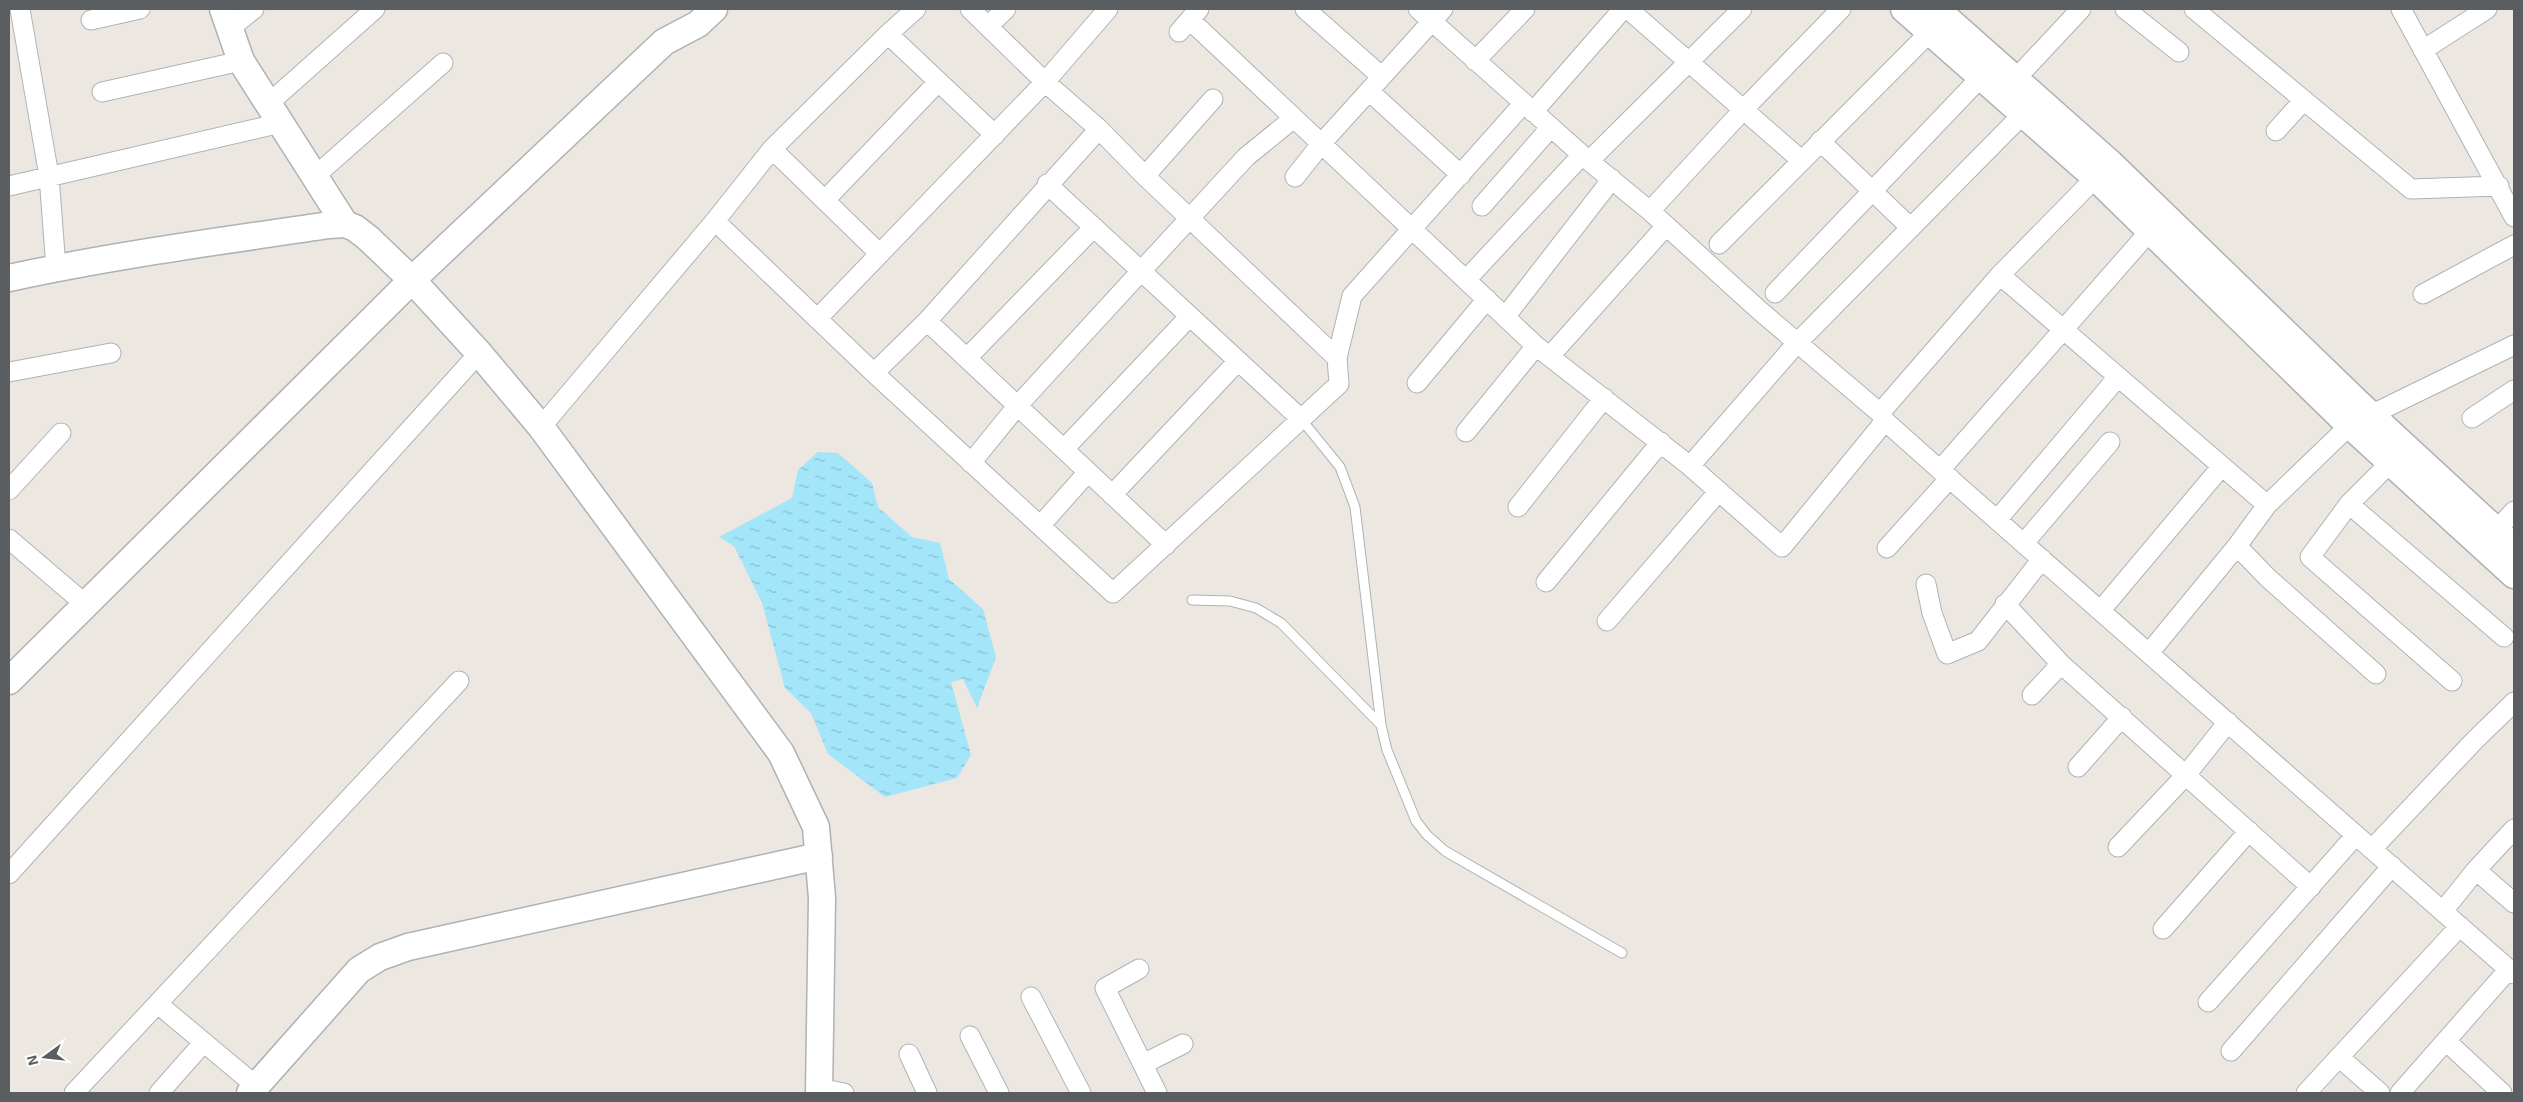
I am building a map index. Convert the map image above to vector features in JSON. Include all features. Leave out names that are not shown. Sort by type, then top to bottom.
[{"type":"street","points":[[20,9],[49,176],[56,268]]},
{"type":"street","points":[[90,20],[140,9]]},
{"type":"street","points":[[254,9],[226,18],[241,62],[345,224]]},
{"type":"street","points":[[9,186],[275,113],[375,9]]},
{"type":"street","points":[[541,427],[772,150],[888,34],[916,9]]},
{"type":"street","points":[[970,9],[1045,82],[1099,129],[1145,176],[1337,358]]},
{"type":"street","points":[[988,26],[1006,9]]},
{"type":"street","points":[[817,319],[1045,82],[1108,9]]},
{"type":"street","points":[[1305,9],[1381,76]]},
{"type":"street","points":[[1418,9],[1438,15],[1475,61],[1585,158],[1650,211],[1997,520],[2512,972],[2446,1041],[2400,1093]]},
{"type":"street","points":[[1475,61],[1525,9]]},
{"type":"street","points":[[714,221],[874,373],[1113,593],[1339,384],[1337,358],[1352,296],[1461,175],[1623,9]]},
{"type":"street","points":[[1628,9],[1801,160]]},
{"type":"street","points":[[1466,280],[1585,158],[1689,63],[1742,9]]},
{"type":"street","points":[[1650,211],[1743,110],[1841,9]]},
{"type":"street","points":[[1904,9],[1933,21],[2009,86],[2103,171],[2360,420],[2390,463],[2514,575]]},
{"type":"street","points":[[2009,86],[2081,9]]},
{"type":"street","points":[[2125,9],[2179,52]]},
{"type":"street","points":[[2194,9],[2411,189],[2499,186]]},
{"type":"street","points":[[2401,9],[2499,186],[2514,217]]},
{"type":"street","points":[[2423,50],[2487,9]]},
{"type":"street","points":[[9,681],[412,280],[698,12]]},
{"type":"street","points":[[1295,177],[1321,144],[1381,76],[1438,15]]},
{"type":"street","points":[[1189,20],[1543,351],[1661,442],[1782,546],[1883,417],[2000,275],[2103,171]]},
{"type":"street","points":[[1933,21],[1982,76],[2009,86],[2024,113],[2103,171],[2149,232],[2360,420],[2505,539],[2514,511]]},
{"type":"street","points":[[1719,244],[1820,142],[1933,21]]},
{"type":"street","points":[[888,34],[995,135]]},
{"type":"street","points":[[102,92],[241,62]]},
{"type":"street","points":[[314,177],[443,63]]},
{"type":"street","points":[[1774,293],[1982,76]]},
{"type":"street","points":[[824,200],[938,82]]},
{"type":"street","points":[[1369,91],[1461,175]]},
{"type":"street","points":[[1145,176],[1213,99]]},
{"type":"street","points":[[2276,131],[2304,100]]},
{"type":"street","points":[[1690,466],[1797,343],[2024,113]]},
{"type":"street","points":[[971,463],[1018,405],[1246,157],[1294,118]]},
{"type":"street","points":[[1482,206],[1551,127]]},
{"type":"street","points":[[874,373],[927,321],[1047,184],[1099,129]]},
{"type":"street","points":[[1820,142],[1911,228]]},
{"type":"street","points":[[772,150],[880,254]]},
{"type":"street","points":[[1505,317],[1612,179]]},
{"type":"street","points":[[1047,184],[1301,419]]},
{"type":"street","points":[[9,278],[56,268],[329,224],[345,224],[355,228],[368,238],[412,280],[479,353],[541,427],[781,753],[816,827],[822,898],[827,1091]]},
{"type":"street","points":[[1466,432],[1666,226]]},
{"type":"street","points":[[967,358],[1094,227]]},
{"type":"street","points":[[1887,548],[2062,329],[2149,232]]},
{"type":"street","points":[[2423,294],[2514,245]]},
{"type":"street","points":[[2000,275],[2267,505]]},
{"type":"street","points":[[1417,383],[1487,299]]},
{"type":"street","points":[[1064,449],[1190,316]]},
{"type":"street","points":[[927,321],[1166,545]]},
{"type":"street","points":[[2150,653],[2237,546],[2267,505],[2360,420],[2514,345]]},
{"type":"street","points":[[9,372],[111,353]]},
{"type":"street","points":[[9,874],[479,353]]},
{"type":"street","points":[[1112,495],[1238,361]]},
{"type":"street","points":[[1997,520],[2118,377]]},
{"type":"street","points":[[2472,418],[2514,390]]},
{"type":"street","points":[[1518,507],[1604,398]]},
{"type":"street","points":[[9,490],[62,433]]},
{"type":"street","points":[[1546,582],[1661,442]]},
{"type":"street","points":[[2024,543],[2110,442]]},
{"type":"street","points":[[2390,463],[2349,504],[2310,557],[2452,681]]},
{"type":"street","points":[[2101,610],[2222,466]]},
{"type":"street","points":[[1040,526],[1088,472]]},
{"type":"street","points":[[1607,621],[1720,491]]},
{"type":"street","points":[[2349,504],[2504,637]]},
{"type":"street","points":[[9,539],[85,604]]},
{"type":"street","points":[[2237,546],[2268,578],[2376,674]]},
{"type":"street","points":[[1926,584],[1932,613],[1947,654],[1978,641],[2042,559]]},
{"type":"street","points":[[2006,604],[2061,664],[2311,887]]},
{"type":"street","points":[[2032,694],[2061,664]]},
{"type":"street","points":[[74,1093],[459,681]]},
{"type":"street","points":[[2372,849],[2474,741],[2514,702]]},
{"type":"street","points":[[2078,767],[2122,718]]},
{"type":"street","points":[[2118,847],[2186,775],[2228,722]]},
{"type":"street","points":[[2443,911],[2476,870],[2514,829]]},
{"type":"street","points":[[2162,929],[2249,831]]},
{"type":"street","points":[[2208,1002],[2356,835]]},
{"type":"street","points":[[158,1004],[204,1042],[252,1091],[359,970],[380,957],[408,947],[819,856]]},
{"type":"street","points":[[2231,1051],[2392,866]]},
{"type":"street","points":[[2476,870],[2514,903]]},
{"type":"street","points":[[2306,1093],[2460,926]]},
{"type":"street","points":[[1139,969],[1104,988],[1157,1093]]},
{"type":"street","points":[[1031,996],[1081,1093]]},
{"type":"street","points":[[970,1036],[1000,1093]]},
{"type":"street","points":[[2446,1041],[2502,1093]]},
{"type":"street","points":[[159,1093],[204,1042]]},
{"type":"street","points":[[1143,1064],[1183,1044]]},
{"type":"street","points":[[909,1054],[927,1093]]},
{"type":"street","points":[[2339,1057],[2380,1093]]},
{"type":"lane","points":[[1301,419],[1340,467],[1355,507],[1382,725],[1394,770],[1416,821],[1427,835],[1446,851],[1622,953]]},
{"type":"lane","points":[[1192,600],[1230,601],[1256,608],[1281,623],[1382,725]]},
{"type":"water","points":[[818,452],[838,453],[872,483],[878,507],[912,537],[940,543],[949,579],[983,609],[996,657],[977,708],[963,679],[951,682],[971,755],[957,778],[885,797],[828,754],[811,713],[785,688],[762,603],[734,546],[719,537],[792,498],[798,470]]}]
